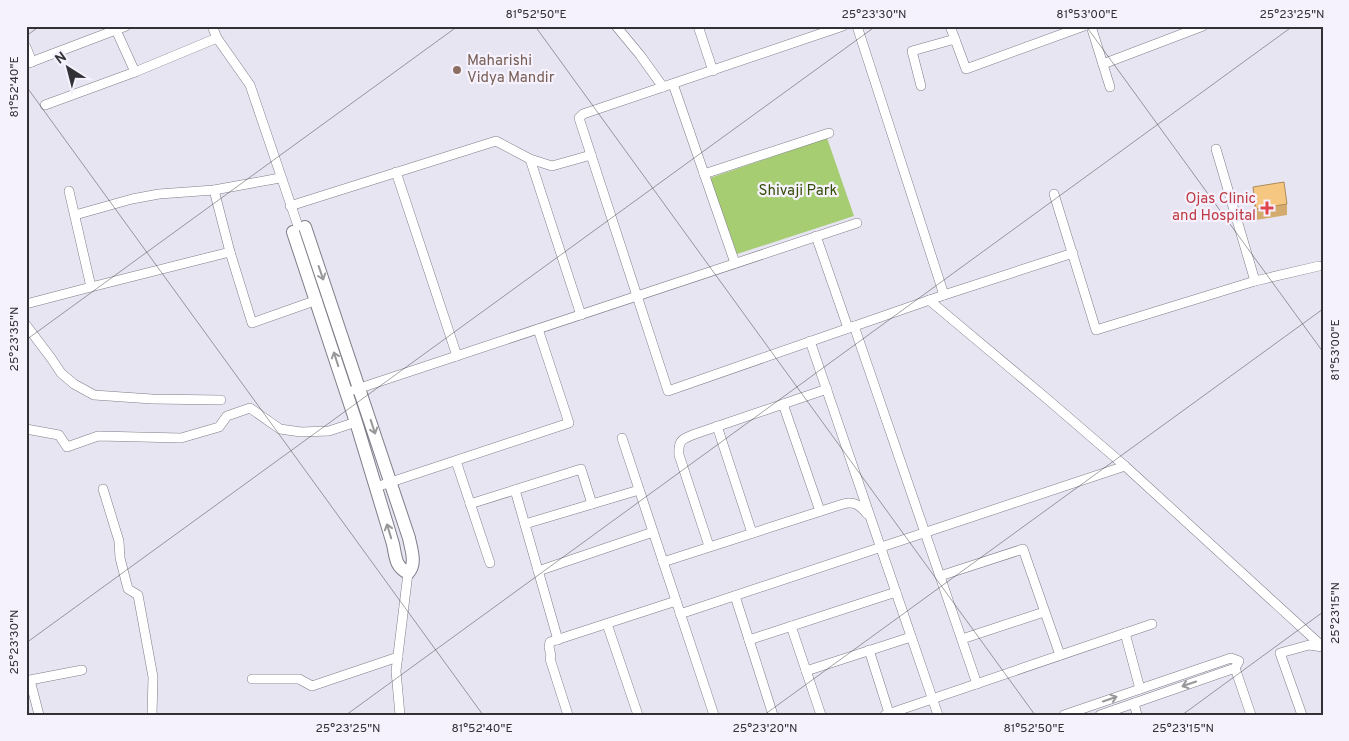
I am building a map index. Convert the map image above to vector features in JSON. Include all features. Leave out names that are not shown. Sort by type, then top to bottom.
[{"type":"street","points":[[26,47],[29,63],[126,26]]},
{"type":"street","points":[[212,26],[217,38],[250,86],[290,206],[360,388],[410,545],[413,560],[412,569],[408,573],[396,671],[400,715]]},
{"type":"street","points":[[616,26],[640,55],[662,87]]},
{"type":"street","points":[[698,26],[713,71]]},
{"type":"street","points":[[843,26],[583,114],[579,118],[668,391],[929,300],[1073,253]]},
{"type":"street","points":[[857,26],[944,295]]},
{"type":"street","points":[[950,26],[966,69],[1084,26]]},
{"type":"street","points":[[1091,26],[1110,87]]},
{"type":"street","points":[[1103,64],[1203,26]]},
{"type":"street","points":[[116,30],[135,72]]},
{"type":"street","points":[[45,105],[135,72],[217,38]]},
{"type":"street","points":[[921,86],[912,51],[955,38]]},
{"type":"street","points":[[673,84],[735,263]]},
{"type":"street","points":[[704,174],[829,133]]},
{"type":"street","points":[[290,206],[496,141],[530,159],[552,166],[591,155]]},
{"type":"street","points":[[1216,149],[1255,281]]},
{"type":"street","points":[[530,159],[581,314]]},
{"type":"street","points":[[396,172],[458,356]]},
{"type":"street","points":[[75,215],[132,199],[159,194],[214,190],[280,178]]},
{"type":"street","points":[[69,190],[91,287]]},
{"type":"street","points":[[214,190],[230,252],[252,323],[317,300]]},
{"type":"street","points":[[1054,194],[1096,330],[1255,281],[1319,266]]},
{"type":"street","points":[[346,393],[857,223]]},
{"type":"street","points":[[299,228],[317,300],[376,487],[397,564],[400,569],[408,573]]},
{"type":"street","points":[[816,236],[851,327],[977,684]]},
{"type":"street","points":[[26,304],[230,252]]},
{"type":"street","points":[[929,300],[1125,466],[1323,647],[1309,645],[1280,653],[1302,715]]},
{"type":"street","points":[[26,325],[61,373],[74,384],[94,395],[152,399],[221,400]]},
{"type":"street","points":[[376,487],[569,423],[538,329]]},
{"type":"street","points":[[810,342],[938,715]]},
{"type":"street","points":[[709,546],[679,455],[678,446],[684,438],[827,390]]},
{"type":"street","points":[[783,404],[820,510]]},
{"type":"street","points":[[26,429],[59,435],[67,447],[98,436],[182,438],[219,426],[227,416],[250,408],[280,429],[302,432],[330,431],[356,422]]},
{"type":"street","points":[[717,426],[752,533]]},
{"type":"street","points":[[622,438],[714,715]]},
{"type":"street","points":[[456,461],[490,563]]},
{"type":"street","points":[[680,614],[1125,466]]},
{"type":"street","points":[[470,504],[581,469],[592,504]]},
{"type":"street","points":[[103,489],[119,540],[120,558],[128,589],[138,595],[152,677],[152,715]]},
{"type":"street","points":[[515,490],[558,640]]},
{"type":"street","points":[[526,524],[639,490]]},
{"type":"street","points":[[663,562],[820,510],[852,502],[861,507],[870,518]]},
{"type":"street","points":[[538,571],[653,532]]},
{"type":"street","points":[[940,576],[1023,549],[1060,656]]},
{"type":"street","points":[[749,640],[896,592]]},
{"type":"street","points":[[735,596],[773,715]]},
{"type":"street","points":[[568,715],[550,659],[549,644],[676,601]]},
{"type":"street","points":[[962,640],[1044,612]]},
{"type":"street","points":[[607,624],[638,715]]},
{"type":"street","points":[[869,650],[887,714],[1152,624]]},
{"type":"street","points":[[791,626],[821,715]]},
{"type":"street","points":[[1125,633],[1140,689]]},
{"type":"street","points":[[806,671],[911,636]]},
{"type":"street","points":[[252,679],[299,679],[312,686],[398,657]]},
{"type":"street","points":[[1064,715],[1231,658],[1239,661],[1235,668],[1100,715]]},
{"type":"street","points":[[1235,668],[1251,715]]},
{"type":"street","points":[[39,715],[30,680],[82,670]]},
{"type":"street","points":[[1134,703],[1137,715]]},
{"type":"green space","name":"Shivaji Park","points":[[827,138],[854,216],[737,254],[710,178]]},
{"type":"building","points":[[1284,182],[1287,204],[1256,209],[1253,187]]},
{"type":"place","name":"Maharishi Vidya Mandir","points":[[457,70]]},
{"type":"place","name":"Ojas Clinic and Hospital","points":[[1267,208]]}]
